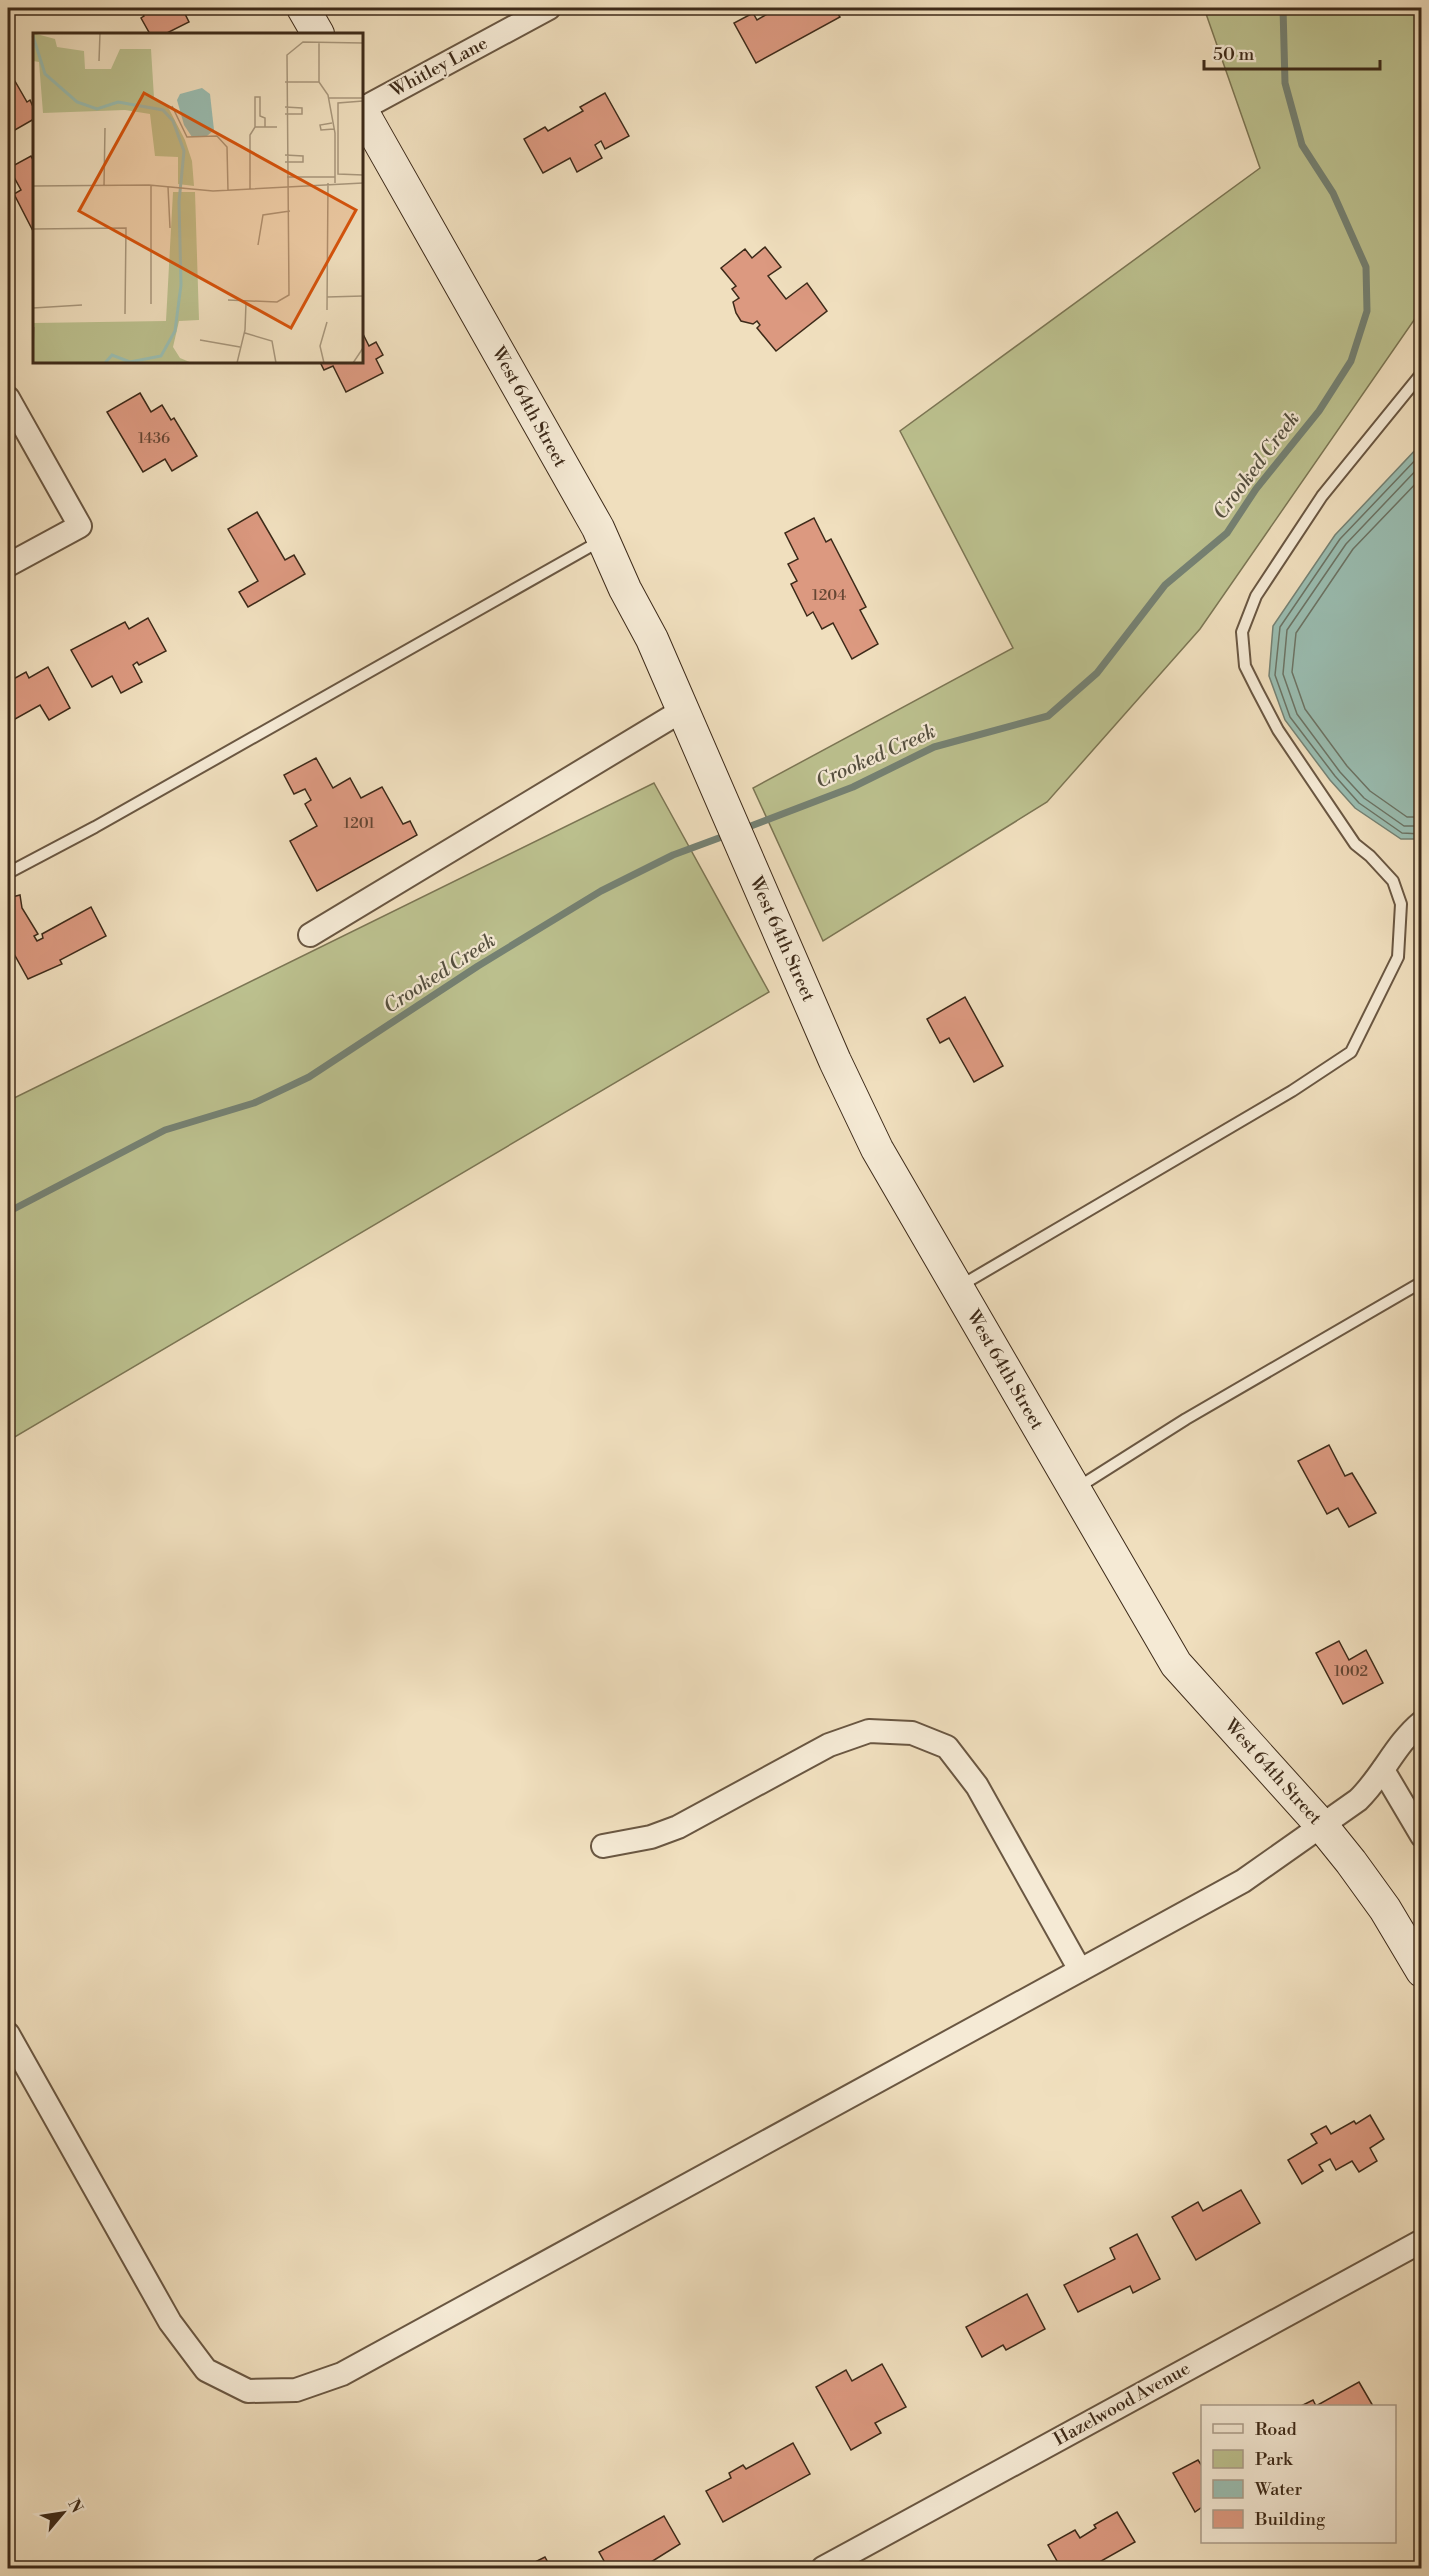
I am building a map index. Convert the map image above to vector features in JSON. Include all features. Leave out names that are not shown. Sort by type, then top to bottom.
[{"type":"street","points":[[303,8],[317,33]]},
{"type":"street","name":"Whitley Lane","points":[[363,109],[549,8]]},
{"type":"street","name":"West 64th Street","points":[[363,112],[603,540],[625,589],[652,639],[835,1061],[877,1149],[1176,1664],[1322,1826],[1359,1871],[1422,1971]]},
{"type":"street","points":[[8,398],[80,526],[8,566]]},
{"type":"street","points":[[310,935],[683,710]]},
{"type":"street","points":[[8,2034],[170,2322],[206,2370],[248,2391],[296,2390],[342,2374],[1243,1881],[1358,1800],[1383,1770],[1396,1748],[1422,1722]]},
{"type":"street","points":[[603,1846],[651,1837],[678,1827],[830,1745],[869,1731],[912,1733],[947,1747],[977,1786],[1080,1970]]},
{"type":"street","points":[[1383,1770],[1422,1836]]},
{"type":"street","name":"Hazelwood Avenue","points":[[823,2568],[1422,2241]]},
{"type":"lane","points":[[957,1287],[1292,1091],[1351,1052],[1398,957],[1401,904],[1393,881],[1370,856],[1355,844],[1278,730],[1245,666],[1242,632],[1256,596],[1322,496],[1422,373]]},
{"type":"lane","points":[[8,873],[95,827],[603,540]]},
{"type":"lane","points":[[1075,1490],[1186,1419],[1422,1282]]},
{"type":"green space","points":[[1204,8],[1421,8],[1421,310],[1200,629],[1047,802],[823,941],[753,788],[1013,648],[900,431],[1260,168]]},
{"type":"green space","points":[[654,783],[769,992],[8,1441],[8,1101]]},
{"type":"water","points":[[1421,444],[1421,839],[1401,839],[1355,808],[1330,780],[1285,720],[1269,676],[1273,626],[1335,535]]},
{"type":"building","points":[[140,8],[182,8],[189,22],[167,33],[149,33],[141,18],[144,16]]},
{"type":"building","points":[[773,8],[834,8],[840,17],[756,63],[734,23],[753,13],[757,20],[774,10]]},
{"type":"building","points":[[8,69],[27,102],[30,100],[33,107],[33,120],[8,134]]},
{"type":"building","points":[[605,93],[629,136],[605,149],[601,141],[595,145],[602,158],[577,172],[570,158],[543,173],[524,139],[545,127],[548,131],[583,111],[580,107]]},
{"type":"building","points":[[31,156],[33,160],[33,231],[14,194],[21,190],[9,168]]},
{"type":"building","points":[[765,247],[781,267],[768,276],[786,299],[807,283],[827,311],[776,351],[757,328],[760,325],[757,321],[753,324],[741,321],[733,302],[739,298],[732,289],[736,286],[721,268],[745,249],[752,258]]},
{"type":"building","points":[[363,334],[369,346],[376,342],[383,355],[376,359],[383,373],[346,392],[333,366],[324,370],[320,363],[363,363]]},
{"type":"building","points":[[140,393],[151,412],[162,405],[171,420],[174,418],[197,456],[172,471],[165,459],[143,472],[107,412]]},
{"type":"building","points":[[257,512],[285,560],[294,555],[305,574],[248,607],[239,592],[258,581],[228,529]]},
{"type":"building","points":[[814,518],[826,542],[831,539],[866,607],[860,610],[878,644],[852,659],[833,623],[822,629],[813,612],[807,616],[791,584],[797,581],[788,564],[798,559],[785,533]]},
{"type":"building","points":[[148,618],[166,651],[139,665],[137,662],[133,665],[142,682],[121,693],[112,676],[92,687],[71,650],[125,622],[129,629]]},
{"type":"building","points":[[48,667],[70,708],[49,720],[40,705],[8,723],[8,682],[26,672],[29,678]]},
{"type":"building","points":[[316,758],[333,788],[350,778],[361,798],[382,787],[403,824],[410,821],[417,835],[317,891],[290,841],[317,826],[305,804],[311,800],[305,789],[294,794],[284,775]]},
{"type":"building","points":[[20,895],[22,908],[38,934],[34,936],[37,941],[43,938],[42,934],[91,907],[106,936],[60,960],[62,964],[28,979],[8,943],[8,898]]},
{"type":"building","points":[[965,997],[1003,1066],[974,1082],[949,1038],[940,1043],[927,1019]]},
{"type":"building","points":[[1329,1445],[1345,1476],[1352,1473],[1376,1513],[1349,1527],[1338,1508],[1327,1514],[1298,1461]]},
{"type":"building","points":[[1339,1641],[1349,1660],[1366,1650],[1383,1683],[1343,1704],[1316,1653]]},
{"type":"building","points":[[1370,2115],[1384,2139],[1370,2148],[1377,2161],[1359,2172],[1352,2161],[1336,2170],[1330,2159],[1319,2165],[1323,2171],[1302,2184],[1288,2160],[1317,2143],[1311,2134],[1326,2126],[1331,2134],[1354,2121],[1356,2124]]},
{"type":"building","points":[[1241,2190],[1260,2223],[1196,2260],[1172,2217],[1198,2202],[1203,2211]]},
{"type":"building","points":[[1137,2234],[1160,2279],[1133,2293],[1130,2286],[1078,2312],[1064,2285],[1115,2259],[1110,2248]]},
{"type":"building","points":[[1027,2294],[1045,2329],[1006,2350],[1003,2345],[982,2357],[966,2327]]},
{"type":"building","points":[[882,2364],[906,2407],[875,2423],[881,2433],[851,2450],[816,2387],[846,2370],[852,2381]]},
{"type":"building","points":[[1359,2382],[1372,2405],[1318,2405]]},
{"type":"building","points":[[1313,2400],[1316,2405],[1303,2405]]},
{"type":"building","points":[[793,2443],[810,2474],[723,2522],[706,2491],[731,2478],[729,2473],[743,2465],[746,2469]]},
{"type":"building","points":[[1198,2460],[1201,2464],[1201,2508],[1195,2512],[1173,2473]]},
{"type":"building","points":[[1117,2512],[1135,2542],[1094,2565],[1096,2568],[1061,2568],[1048,2545],[1075,2530],[1080,2538],[1096,2528],[1094,2525]]},
{"type":"building","points":[[664,2516],[680,2544],[643,2567],[642,2564],[634,2568],[608,2568],[599,2552]]},
{"type":"building","points":[[545,2557],[551,2568],[523,2568]]},
{"type":"waterway","name":"Crooked Creek","points":[[743,829],[853,787],[934,747],[1048,716],[1097,673],[1165,585],[1227,533],[1256,489],[1319,411],[1351,361],[1367,311],[1366,267],[1333,193],[1302,145],[1285,83],[1283,8]]},
{"type":"waterway","name":"Crooked Creek","points":[[8,1212],[165,1130],[254,1103],[309,1077],[478,966],[601,891],[673,855],[727,835]]}]
